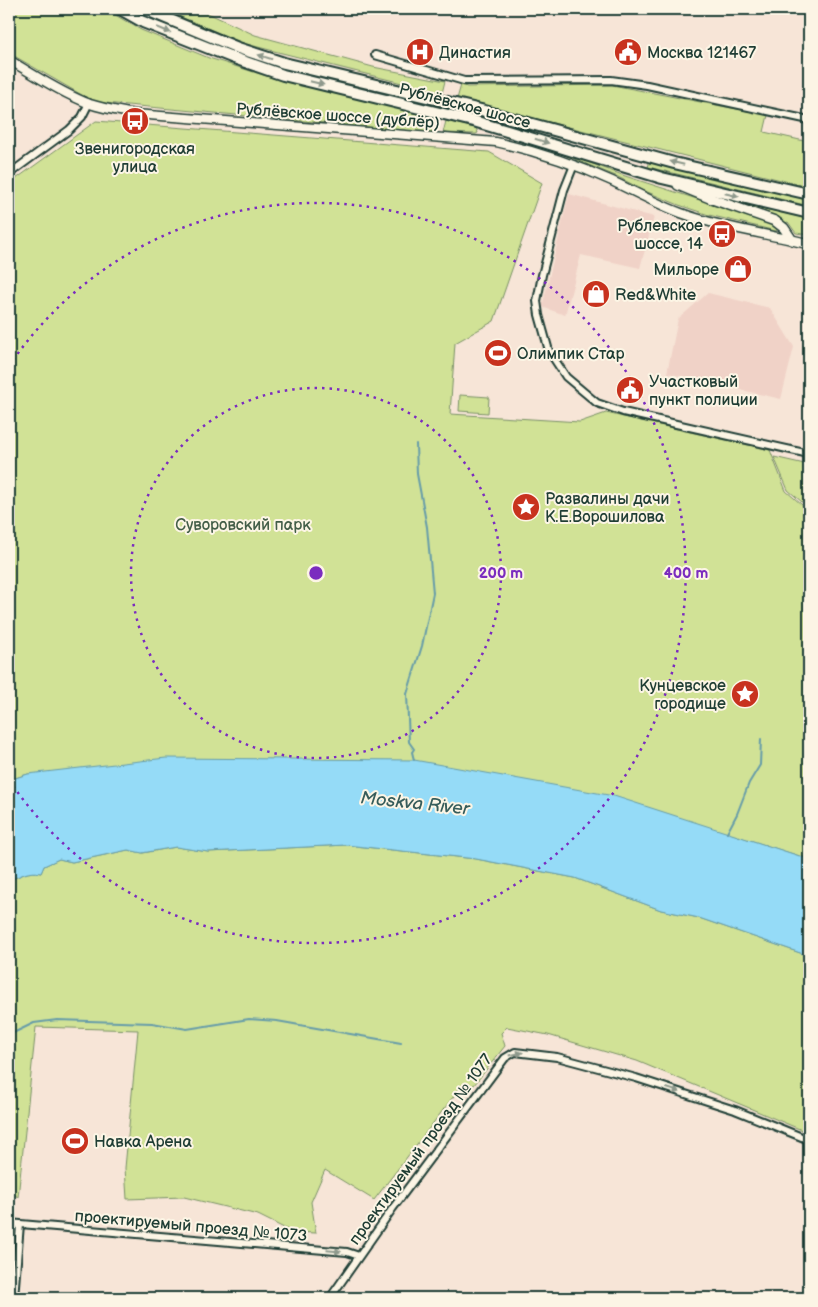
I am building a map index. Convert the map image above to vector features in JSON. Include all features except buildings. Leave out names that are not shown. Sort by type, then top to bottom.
[{"type":"main road","name":"Рублёвское шоссе","points":[[120,9],[143,22],[283,75],[477,122],[662,178],[809,213]]},
{"type":"main road","name":"Рублёвское шоссе","points":[[144,9],[238,48],[284,63],[482,110],[674,162],[809,194]]},
{"type":"main road","points":[[662,178],[712,199],[775,221],[784,228],[792,240]]},
{"type":"main road","name":"Рублёвское шоссе (дублёр)","points":[[792,240],[809,244]]},
{"type":"street","points":[[375,55],[464,81],[611,80],[656,87],[809,120]]},
{"type":"street","name":"Рублёвское шоссе (дублёр)","points":[[9,60],[61,90],[89,103],[115,111],[496,142],[532,150],[611,180],[647,198],[700,219],[792,240]]},
{"type":"street","points":[[9,174],[69,130],[82,117],[89,103]]},
{"type":"street","points":[[574,165],[564,190],[537,301],[549,351],[566,376],[597,403],[623,412],[809,454]]},
{"type":"street","name":"проектируемый проезд № 1077","points":[[330,1298],[505,1058],[515,1052],[557,1057],[636,1078],[735,1110],[809,1140]]},
{"type":"street","name":"проектируемый проезд № 1073","points":[[9,1223],[346,1252],[359,1256]]},
{"type":"street","points":[[14,1298],[20,1224]]},
{"type":"shaded area","points":[[569,194],[654,217],[640,268],[581,255],[565,315],[542,307]]},
{"type":"shaded area","points":[[708,293],[770,308],[794,347],[781,399],[667,373],[678,319]]},
{"type":"green space","points":[[9,9],[105,9],[141,30],[209,58],[273,78],[439,118],[435,133],[94,102],[9,53]]},
{"type":"green space","points":[[162,9],[199,9],[255,35],[373,67],[445,81],[442,93],[242,43]]},
{"type":"green space","points":[[461,85],[467,87],[612,85],[768,115],[764,132],[809,142],[809,187],[457,99]]},
{"type":"green space","name":"Суворовский парк","points":[[96,121],[489,152],[542,183],[494,321],[455,343],[450,414],[580,422],[606,413],[770,450],[786,491],[809,511],[809,859],[727,833],[28,774],[9,780],[9,184]]},
{"type":"green space","points":[[446,121],[476,128],[478,133],[443,133]]},
{"type":"green space","points":[[558,151],[625,176],[769,222],[778,228],[776,231],[709,215],[679,205]]},
{"type":"green space","points":[[650,161],[809,199],[809,206],[648,167]]},
{"type":"green space","points":[[725,200],[809,219],[809,235],[796,233],[788,222],[785,223],[775,217]]},
{"type":"green space","points":[[460,395],[489,397],[488,413],[459,411]]},
{"type":"green space","points":[[774,457],[809,465],[809,508],[788,490]]},
{"type":"green space","points":[[346,845],[476,859],[575,878],[661,910],[699,918],[809,956],[809,1133],[637,1061],[548,1035],[507,1027],[501,1033],[505,1046],[474,1085],[460,1088],[374,1200],[325,1170],[311,1202],[316,1233],[292,1232],[258,1215],[184,1197],[127,1199],[125,1168],[138,1030],[36,1027],[18,1197],[9,1192],[9,880],[28,873],[41,873],[44,866],[59,859],[72,862],[128,850],[143,853],[176,847],[208,852]]},
{"type":"water","name":"Moskva River","points":[[166,758],[414,760],[614,796],[809,859],[809,956],[699,918],[661,910],[575,878],[476,859],[346,845],[208,852],[176,847],[142,853],[128,850],[72,862],[59,859],[44,866],[41,873],[28,873],[9,880],[9,780],[28,774]]},
{"type":"waterway","points":[[414,760],[412,752],[414,749],[409,742],[407,694],[422,646],[433,593],[427,527],[417,474],[416,444]]},
{"type":"waterway","points":[[727,833],[737,814],[749,783],[760,765],[761,739]]},
{"type":"waterway","points":[[9,1035],[34,1023],[57,1020],[152,1023],[187,1029],[249,1019],[277,1021],[401,1043]]},
{"type":"place","name":"Династия","points":[[420,52]]},
{"type":"place","name":"Москва 121467","points":[[628,52]]},
{"type":"place","name":"Звенигородская улица","points":[[135,121]]},
{"type":"place","name":"Рублевское шоссе, 14","points":[[722,234]]},
{"type":"place","name":"Мильоре","points":[[738,269]]},
{"type":"place","name":"Red&White","points":[[596,294]]},
{"type":"place","name":"Олимпик Стар","points":[[498,353]]},
{"type":"place","name":"Участковый пункт полиции","points":[[630,390]]},
{"type":"place","name":"Развалины дачи К.Е.Ворошилова","points":[[526,507]]},
{"type":"place","name":"Кунцевское городище","points":[[745,694]]},
{"type":"place","name":"Навка Арена","points":[[75,1141]]}]
